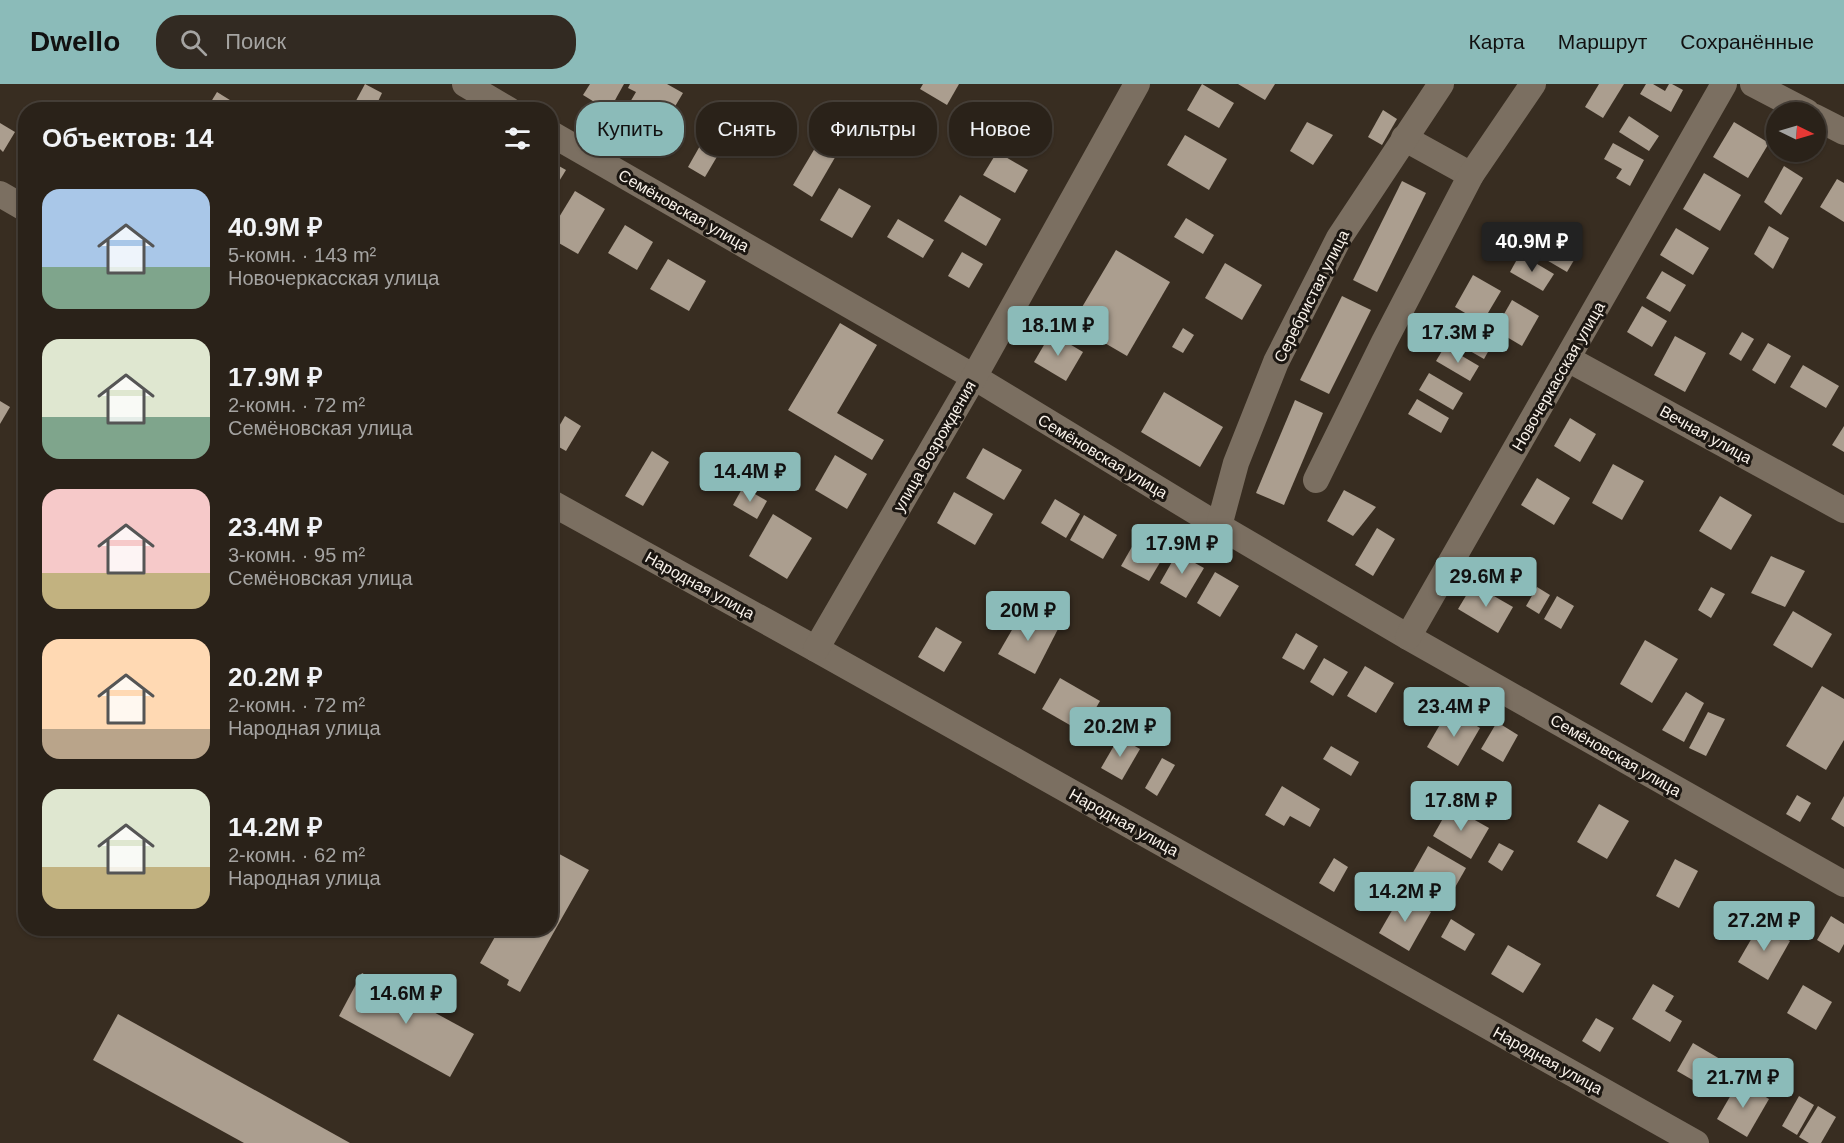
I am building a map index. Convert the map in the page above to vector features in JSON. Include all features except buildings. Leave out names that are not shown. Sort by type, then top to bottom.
[{"type":"street","points":[[465,84],[495,102]]},
{"type":"street","name":"улица Возрождения","points":[[816,649],[974,377],[1136,84]]},
{"type":"street","name":"Серебристая улица","points":[[1220,526],[1236,463],[1276,362],[1339,238],[1441,84]]},
{"type":"street","points":[[1316,480],[1384,342],[1471,175],[1533,84]]},
{"type":"street","name":"Новочеркасская улица","points":[[1408,637],[1724,84]]},
{"type":"street","points":[[1753,84],[1788,102]]},
{"type":"street","points":[[1826,123],[1844,132]]},
{"type":"street","name":"Семёновская улица","points":[[558,138],[974,377],[1408,637],[1844,884]]},
{"type":"street","points":[[1404,138],[1471,175]]},
{"type":"street","points":[[0,194],[18,204]]},
{"type":"street","name":"Вечная улица","points":[[1568,359],[1844,510]]},
{"type":"street","name":"Народная улица","points":[[558,506],[1696,1143]]}]
